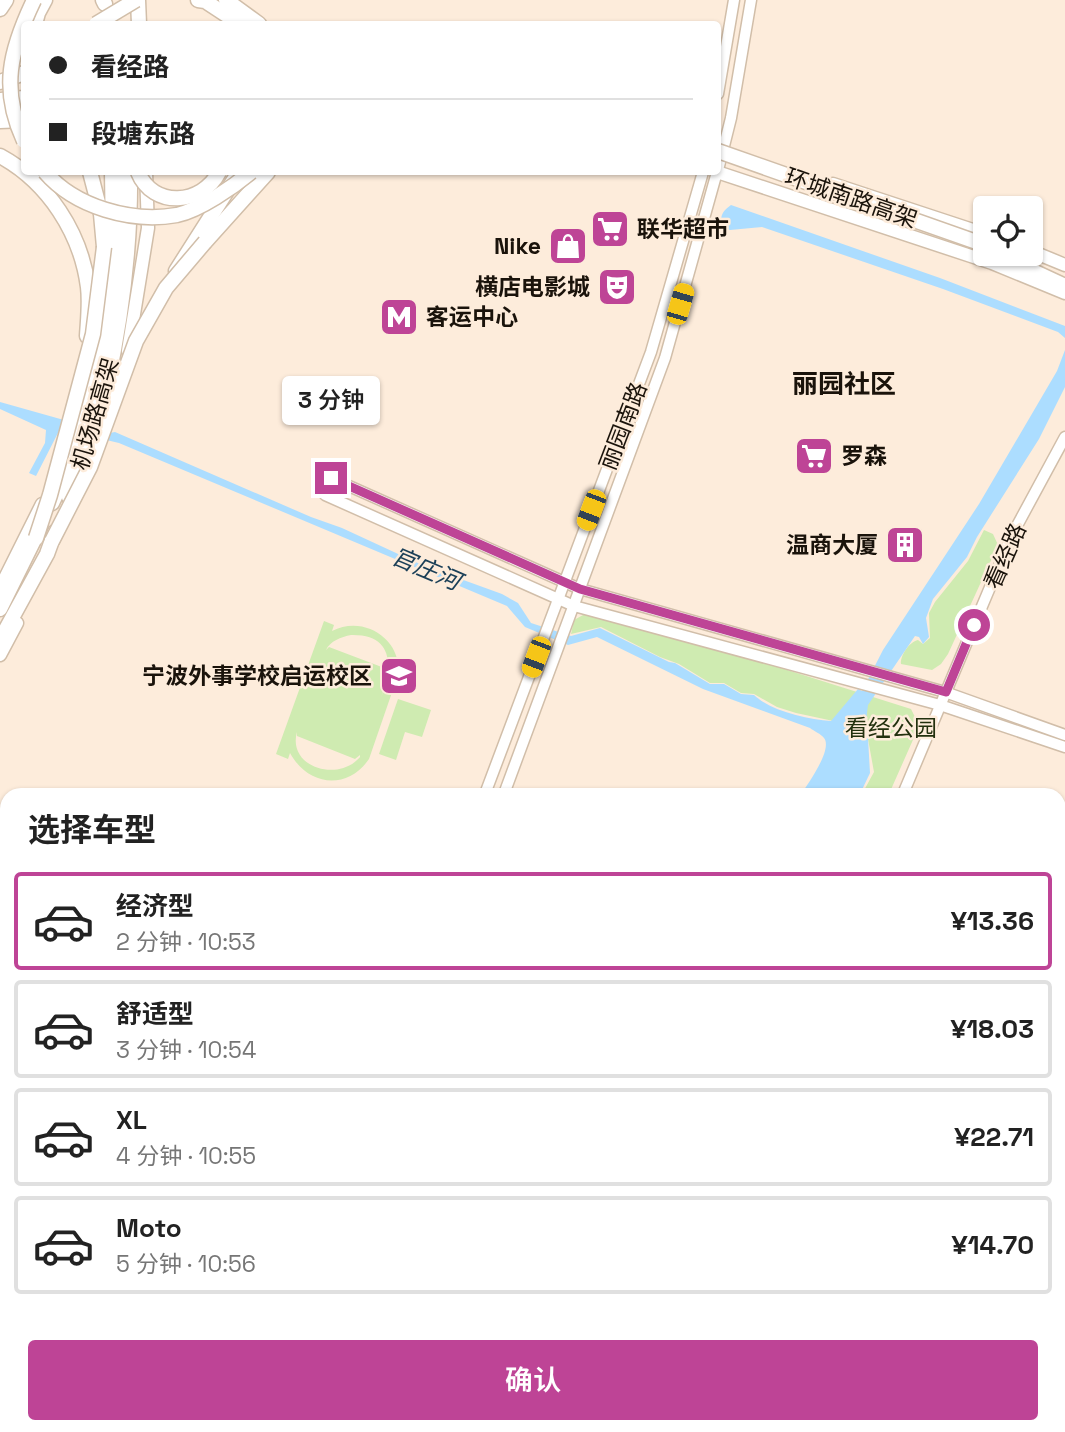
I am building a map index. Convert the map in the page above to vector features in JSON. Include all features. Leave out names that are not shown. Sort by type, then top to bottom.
[{"type":"highway","points":[[0,9],[6,0]]},
{"type":"highway","points":[[24,21],[34,0]]},
{"type":"highway","points":[[36,21],[45,0]]},
{"type":"highway","points":[[101,21],[137,0],[139,21]]},
{"type":"highway","points":[[198,0],[205,1],[235,21]]},
{"type":"highway","points":[[226,0],[255,21]]},
{"type":"highway","points":[[240,0],[267,21]]},
{"type":"highway","points":[[108,1],[111,21]]},
{"type":"highway","points":[[108,1],[119,21]]},
{"type":"highway","points":[[21,28],[10,61],[8,93],[21,134]]},
{"type":"highway","points":[[0,82],[21,74]]},
{"type":"highway","points":[[0,97],[21,96]]},
{"type":"highway","points":[[0,113],[21,112]]},
{"type":"highway","points":[[0,121],[21,120]]},
{"type":"highway","name":"环城南路高架","points":[[721,153],[973,241]]},
{"type":"highway","name":"环城南路高架","points":[[721,153],[973,249]]},
{"type":"highway","points":[[0,156],[21,171]]},
{"type":"highway","points":[[26,175],[58,207],[82,258],[88,287],[86,358]]},
{"type":"highway","points":[[48,175],[84,203],[141,217],[179,214],[229,190],[247,175]]},
{"type":"highway","points":[[36,538],[93,334],[104,247],[101,214],[91,175]]},
{"type":"highway","name":"机场路高架","points":[[0,609],[74,457],[97,383],[121,216],[120,175]]},
{"type":"highway","name":"机场路高架","points":[[0,640],[52,541],[83,460],[106,387],[131,223],[130,175]]},
{"type":"highway","points":[[142,175],[141,177],[158,195],[174,200],[191,197],[207,188],[217,175]]},
{"type":"highway","points":[[52,541],[90,467],[136,341],[194,238],[237,175]]},
{"type":"highway","points":[[166,288],[264,175]]},
{"type":"highway","name":"环城南路高架","points":[[1022,266],[1065,286]]},
{"type":"highway","points":[[1042,266],[1065,275]]},
{"type":"main road","points":[[130,0],[133,21]]},
{"type":"main road","points":[[721,76],[734,0]]},
{"type":"main road","name":"丽园南路","points":[[721,142],[751,0]]},
{"type":"main road","points":[[106,21],[108,1]]},
{"type":"main road","points":[[721,153],[973,230]]},
{"type":"main road","points":[[721,172],[992,263],[1065,293]]},
{"type":"main road","points":[[0,588],[64,462],[88,386],[113,231],[111,175]]},
{"type":"main road","points":[[0,656],[96,466],[122,386],[148,228],[144,175]]},
{"type":"main road","name":"丽园南路","points":[[487,788],[651,352],[702,175]]},
{"type":"main road","name":"丽园南路","points":[[506,788],[665,358],[716,175]]},
{"type":"main road","points":[[1043,256],[1060,263]]},
{"type":"main road","name":"看经路","points":[[905,788],[1012,535],[1065,438]]},
{"type":"main road","points":[[331,478],[580,589],[946,692],[1065,735]]},
{"type":"main road","points":[[325,495],[557,599],[572,612],[940,705],[1065,747]]},
{"type":"green space","points":[[984,530],[993,534],[998,545],[948,654],[941,664],[932,670],[901,664],[911,643],[918,640],[923,644],[930,638],[929,613],[968,561]]},
{"type":"green space","name":"看经公园","points":[[583,615],[593,615],[721,649],[911,709],[916,719],[916,733],[892,788],[865,788],[874,772],[866,728],[796,713],[777,707],[754,694],[741,693],[724,683],[710,683],[679,664],[601,627],[571,634],[574,620]]},
{"type":"green space","points":[[324,621],[334,625],[332,631],[357,626],[379,633],[388,641],[398,662],[398,675],[369,759],[360,769],[339,780],[328,780],[307,772],[290,753],[288,759],[276,754]],"holes":[[[365,636],[383,646],[387,654],[388,673],[387,669],[329,647],[326,650],[333,642],[343,637]],[[297,732],[297,736],[355,759],[360,757],[351,765],[328,770],[307,762],[296,744]]]},
{"type":"green space","points":[[398,699],[431,710],[422,737],[405,732],[396,760],[379,754]]},
{"type":"water","points":[[731,205],[940,278],[1065,326],[1065,338],[1058,332],[943,289],[762,227],[730,230],[722,228],[722,215]]},
{"type":"water","name":"官庄河","points":[[1065,350],[1065,387],[1039,439],[967,557],[933,599],[926,618],[929,637],[923,644],[919,637],[915,636],[868,705],[865,729],[870,773],[863,788],[805,788],[823,758],[826,743],[824,738],[810,728],[703,689],[597,637],[568,645],[525,627],[507,606],[119,443],[60,429],[36,476],[29,473],[45,443],[46,430],[0,409],[0,402],[110,433],[115,432],[342,528],[422,565],[502,594],[518,603],[531,623],[571,636],[600,628],[675,663],[710,684],[724,684],[741,694],[754,695],[770,706],[790,713],[831,721],[858,689],[862,691],[883,650],[979,504],[1057,371]]},
{"type":"place","name":"联华超市","points":[[610,229]]},
{"type":"place","name":"Nike","points":[[568,246]]},
{"type":"place","name":"横店电影城","points":[[617,287]]},
{"type":"place","name":"客运中心","points":[[399,317]]},
{"type":"place","name":"罗森","points":[[814,456]]},
{"type":"place","name":"温商大厦","points":[[905,545]]},
{"type":"place","name":"宁波外事学校启运校区","points":[[399,676]]},
{"type":"district","name":"丽园社区","points":[[844,384]]},
{"type":"route","points":[[331,478],[580,589],[946,692],[974,625]]}]
